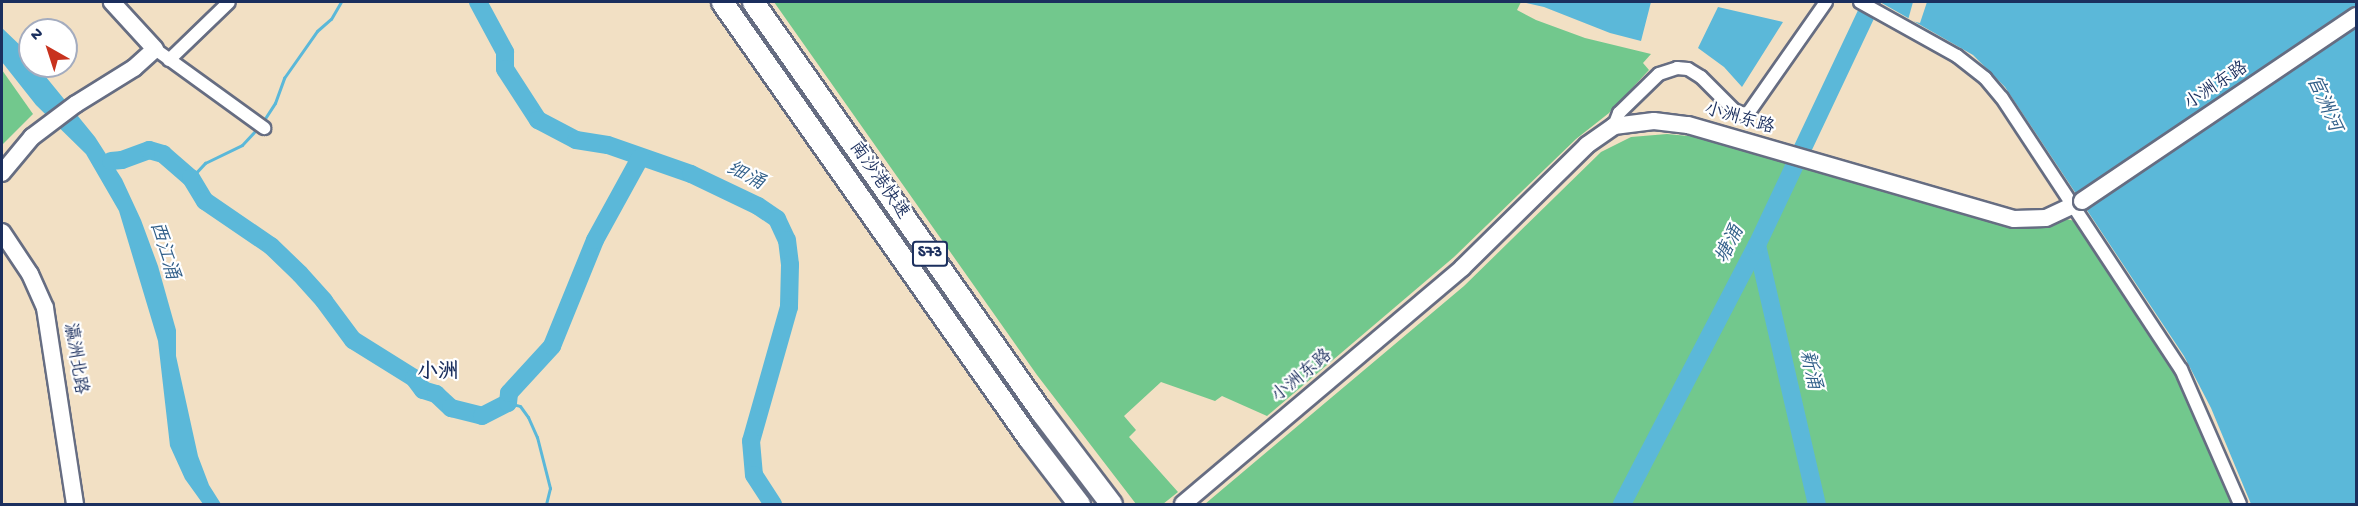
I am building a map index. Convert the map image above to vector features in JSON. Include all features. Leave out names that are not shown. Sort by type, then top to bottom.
[{"type":"highway","name":"南沙港快速","points":[[722,2],[1030,440],[1079,504]]},
{"type":"highway","name":"南沙港快速","points":[[753,2],[1042,413],[1111,504]]},
{"type":"main road","points":[[2,172],[32,137],[76,104],[134,68],[155,49],[112,2]]},
{"type":"main road","name":"小洲东路","points":[[1183,504],[1462,268],[1587,145],[1614,126],[1635,122],[1676,123],[2014,219],[2046,218],[2078,204],[2356,16]]},
{"type":"main road","name":"瀛洲北路","points":[[2,232],[30,274],[45,308],[75,504]]},
{"type":"street","points":[[169,60],[229,2]]},
{"type":"street","points":[[1614,126],[1619,113],[1659,75],[1677,68],[1688,69],[1701,77],[1734,111],[1743,114],[1749,112],[1826,2]]},
{"type":"street","points":[[1860,2],[1945,49],[1984,78],[2002,98],[2078,204],[2181,369],[2240,504]]},
{"type":"street","points":[[155,49],[264,128]]},
{"type":"green space","points":[[774,2],[1521,2],[1517,10],[1536,20],[1585,38],[1651,54],[1643,63],[1649,70],[1609,113],[1576,139],[1454,257],[1267,416],[1222,396],[1215,401],[1161,382],[1124,416],[1136,430],[1129,437],[1178,492],[1163,504],[1136,504],[1037,375]]},
{"type":"green space","points":[[2,70],[33,114],[2,145]]},
{"type":"green space","points":[[1667,134],[1699,137],[1996,223],[2029,228],[2048,226],[2066,219],[2075,221],[2176,375],[2234,504],[1205,504],[1464,286],[1601,152],[1631,137]]},
{"type":"water","points":[[1522,2],[1651,2],[1641,41],[1610,33],[1544,7]]},
{"type":"water","name":"官洲河","points":[[1880,2],[2356,2],[2356,504],[2251,504],[2211,408],[2184,356],[2005,87],[1973,55]]},
{"type":"water","points":[[1718,7],[1783,22],[1742,87],[1724,67],[1698,48]]},
{"type":"water","points":[[2,28],[18,43],[18,78],[47,78],[95,137],[122,179],[141,220],[158,266],[176,330],[176,356],[198,456],[209,485],[221,504],[203,504],[185,479],[170,446],[158,341],[119,211],[86,154],[36,105],[2,62]]},
{"type":"pier","points":[[1913,2],[1927,2],[1920,23],[1908,20]]},
{"type":"waterway","points":[[262,123],[275,103],[284,78],[317,31],[331,19],[341,2]]},
{"type":"waterway","name":"细涌","points":[[478,2],[505,52],[505,69],[538,120],[576,140],[608,145],[691,174],[758,206],[777,219],[787,240],[790,265],[789,307],[751,441],[754,475],[773,504]]},
{"type":"waterway","name":"塘涌","points":[[1622,504],[1757,245],[1872,2]]},
{"type":"waterway","points":[[191,178],[205,163],[242,145],[258,128]]},
{"type":"waterway","points":[[111,161],[122,160],[149,150],[163,154],[191,178],[205,201],[271,246],[300,274],[324,301],[353,340],[414,378],[423,390],[436,394],[451,408],[482,416],[508,403],[509,393],[552,346],[595,240],[640,158]]},
{"type":"waterway","name":"新涌","points":[[1757,245],[1817,504]]},
{"type":"waterway","points":[[508,403],[520,406],[537,437],[550,488],[546,504]]},
{"type":"district","name":"小洲","points":[[438,374]]},
{"type":"water label","name":"西江涌","points":[[163,251]]}]
